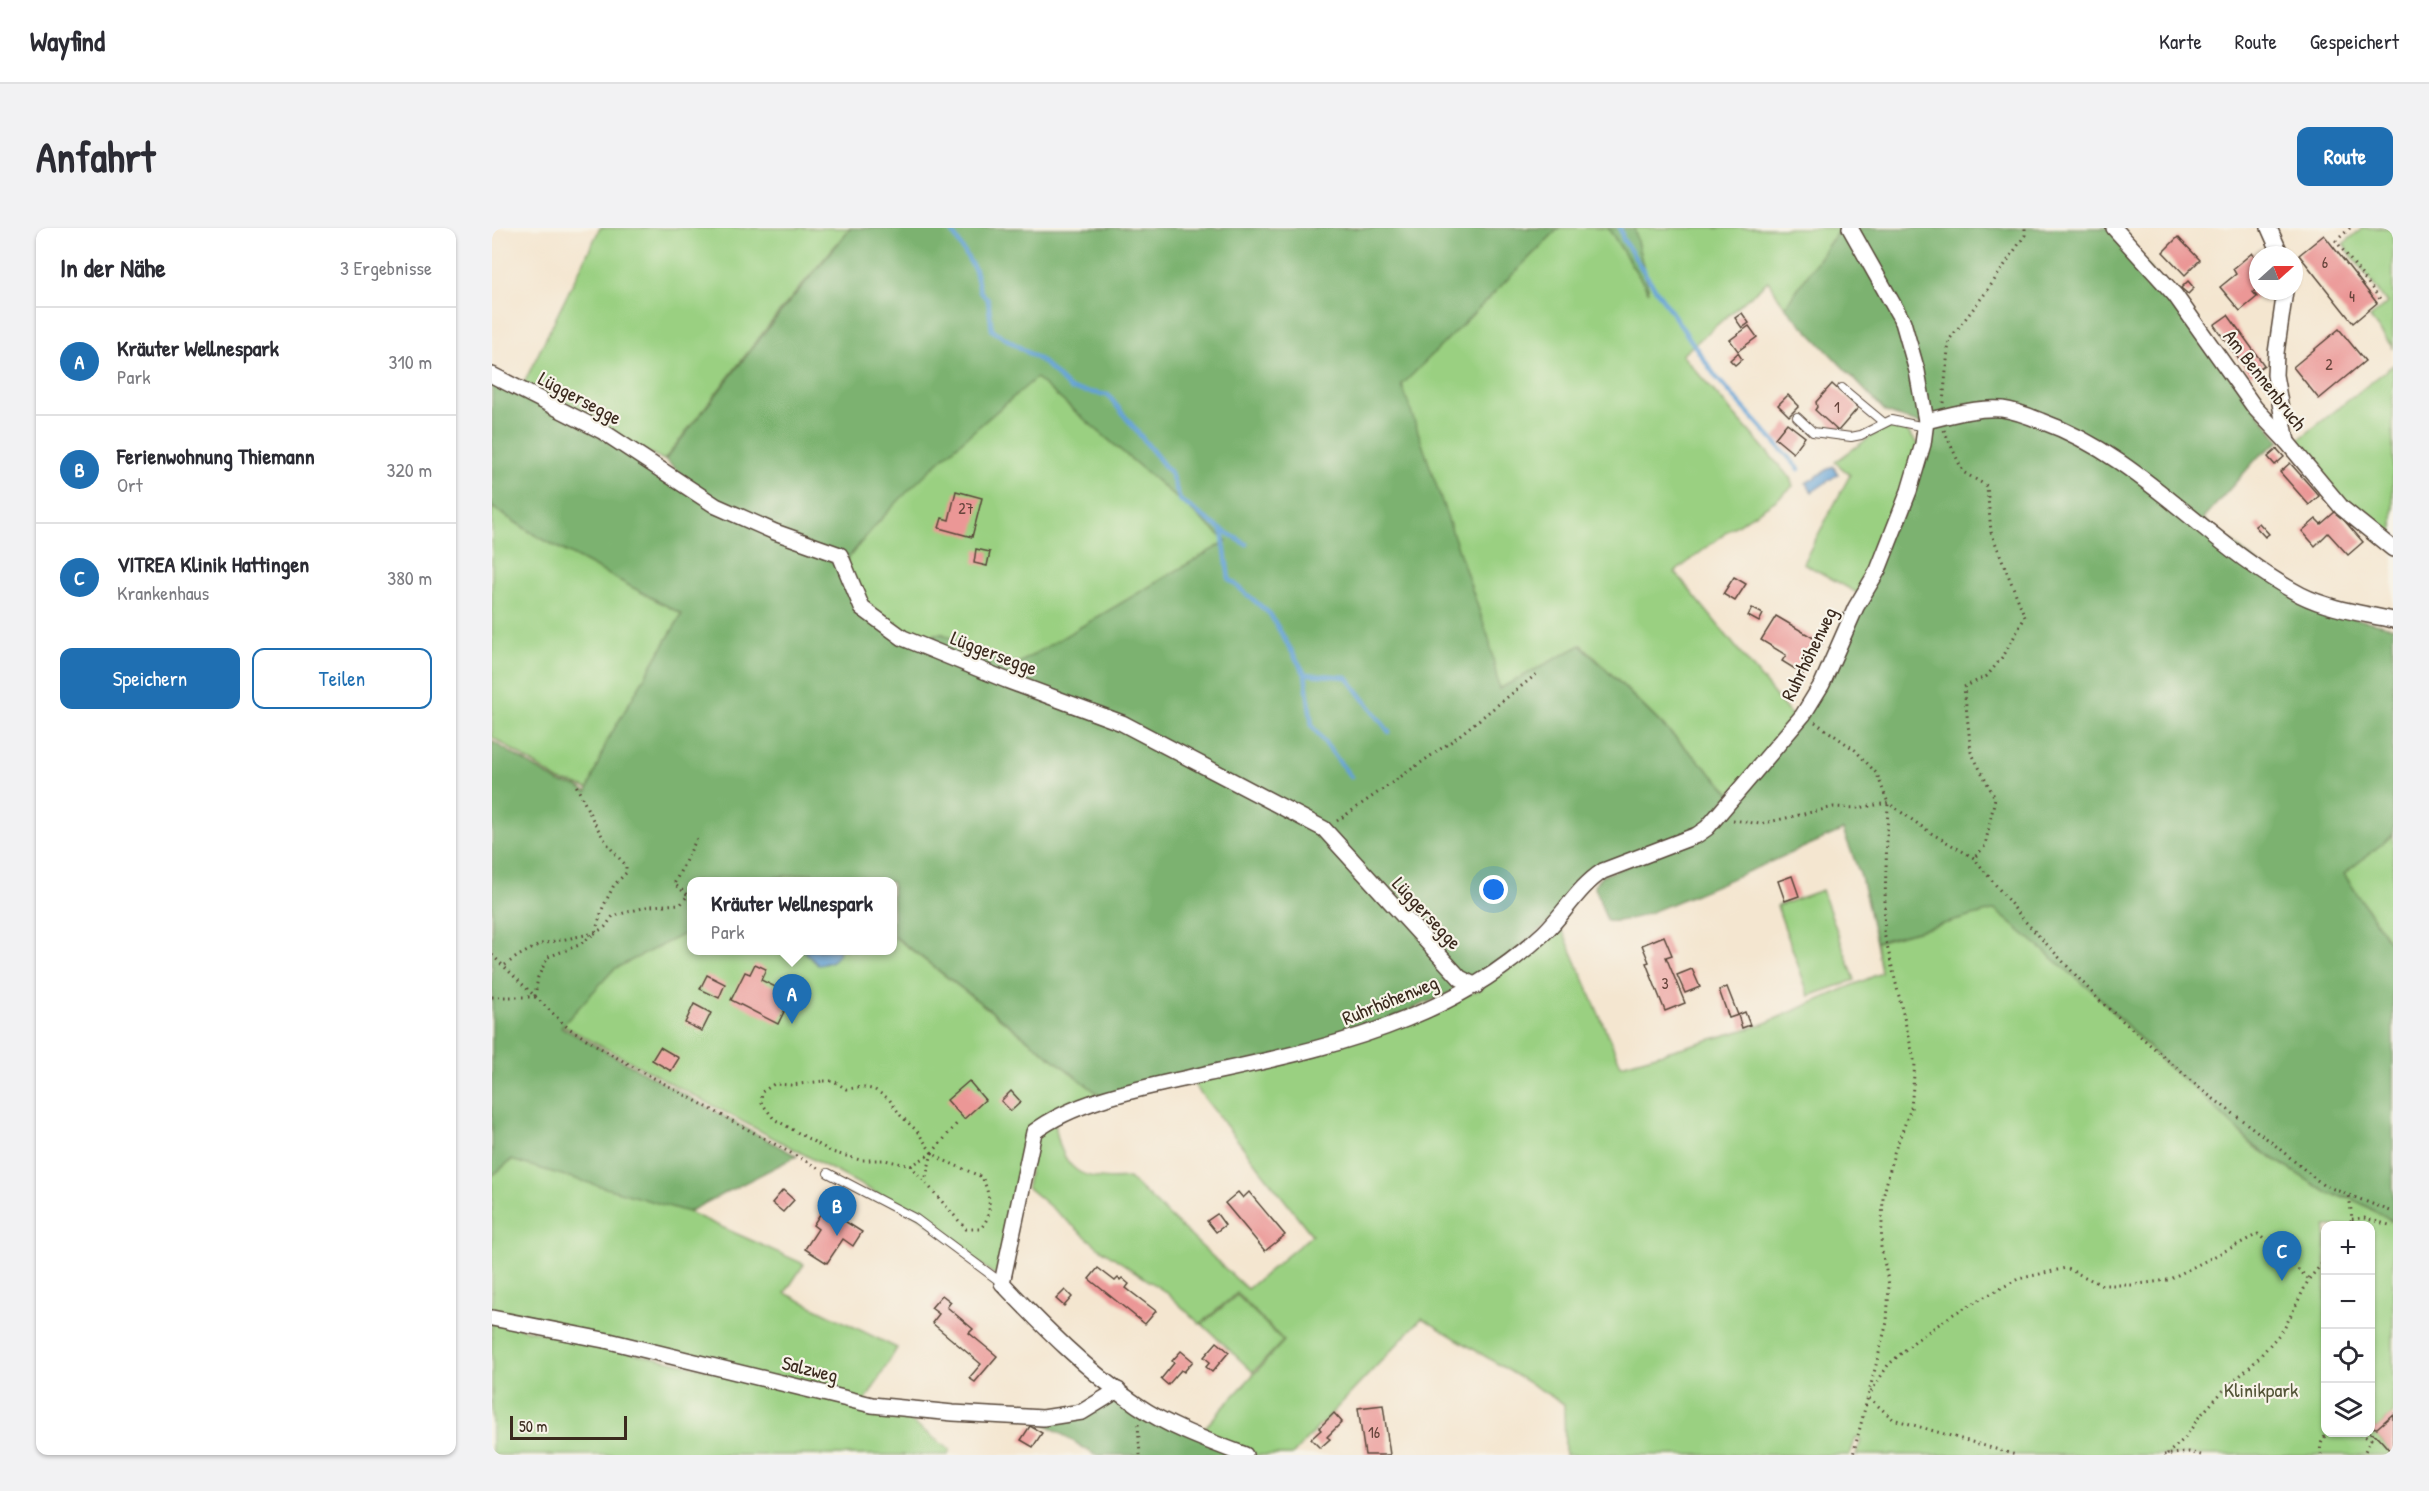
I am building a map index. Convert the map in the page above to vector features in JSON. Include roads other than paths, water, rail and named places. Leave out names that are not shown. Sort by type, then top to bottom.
[{"type":"street","name":"Ruhrhöhenweg","points":[[1002,1283],[1024,1185],[1032,1136],[1039,1128],[1079,1109],[1118,1095],[1333,1045],[1406,1019],[1476,986],[1544,933],[1590,880],[1603,871],[1697,835],[1721,814],[1803,715],[1822,684],[1856,607],[1878,570],[1909,491],[1923,444],[1926,424],[1917,371],[1903,322],[1850,228]]},
{"type":"street","name":"Am Bennenbruch","points":[[2114,228],[2175,295],[2255,408],[2287,442],[2342,508],[2393,549]]},
{"type":"street","points":[[2269,228],[2277,246]]},
{"type":"street","points":[[2284,300],[2275,375],[2287,442]]},
{"type":"street","name":"Lüggersegge","points":[[492,375],[602,431],[716,506],[775,532],[840,555],[862,608],[903,638],[1005,680],[1122,723],[1324,830],[1460,978],[1476,986]]},
{"type":"street","points":[[1926,424],[1942,417],[1972,411],[2000,409],[2069,431],[2124,463],[2226,545],[2300,594],[2332,607],[2393,620]]},
{"type":"street","points":[[1002,1283],[1049,1332],[1138,1406],[1192,1434],[1245,1455]]},
{"type":"street","name":"Salzweg","points":[[492,1318],[609,1341],[872,1405],[953,1413],[1043,1418],[1082,1412],[1118,1390]]},
{"type":"lane","points":[[1842,388],[1884,422]]},
{"type":"lane","points":[[1797,417],[1813,432],[1851,437],[1861,435],[1891,420],[1926,424]]},
{"type":"lane","points":[[828,1173],[916,1219],[1002,1283]]},
{"type":"water","points":[[1833,466],[1838,474],[1812,492],[1806,483]]},
{"type":"water","points":[[808,955],[837,955],[829,962],[818,965]]},
{"type":"waterway","points":[[950,228],[975,270],[980,291],[988,300],[992,330],[1043,362],[1070,389],[1108,395],[1171,474],[1180,500],[1222,530],[1229,579],[1270,614],[1305,674],[1312,726],[1351,777]]},
{"type":"waterway","points":[[1620,228],[1623,239],[1646,275],[1716,377],[1799,469]]},
{"type":"waterway","points":[[1222,530],[1246,544]]},
{"type":"waterway","points":[[1305,674],[1347,677],[1389,732]]},
{"type":"place","name":"Kräuter Wellnespark","points":[[792,1024]]},
{"type":"place","name":"Ferienwohnung Thiemann","points":[[837,1236]]},
{"type":"place","name":"VITREA Klinik Hattingen","points":[[2282,1281]]},
{"type":"park label","name":"Klinikpark","points":[[2261,1390]]}]
